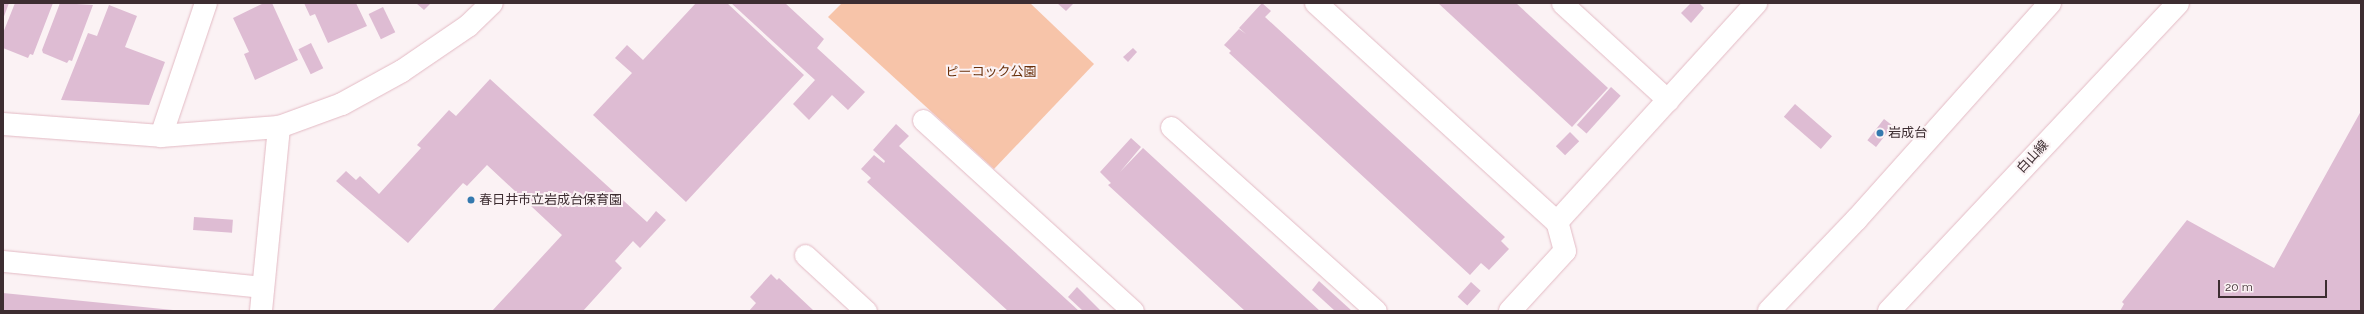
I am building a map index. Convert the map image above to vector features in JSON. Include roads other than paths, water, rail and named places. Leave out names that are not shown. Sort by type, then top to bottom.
[{"type":"street","points":[[161,136],[206,3]]},
{"type":"street","points":[[3,124],[161,136],[278,127],[342,104],[402,71],[468,26],[492,3]]},
{"type":"street","points":[[1316,3],[1557,222],[1565,251],[1510,311]]},
{"type":"street","points":[[1557,222],[1756,3]]},
{"type":"street","points":[[1770,311],[1856,220],[2050,3]]},
{"type":"street","name":"白山線","points":[[1889,311],[2178,3]]},
{"type":"street","points":[[261,311],[278,127]]},
{"type":"lane","points":[[1562,3],[1668,100]]},
{"type":"lane","points":[[923,120],[1133,311]]},
{"type":"lane","points":[[1171,126],[1376,311]]},
{"type":"lane","points":[[805,255],[866,311]]},
{"type":"lane","points":[[3,261],[263,286]]},
{"type":"place","name":"岩成台","points":[[1880,133]]},
{"type":"place","name":"春日井市立岩成台保育園","points":[[471,200]]},
{"type":"park label","name":"ピーコック公園","points":[[991,72]]}]
